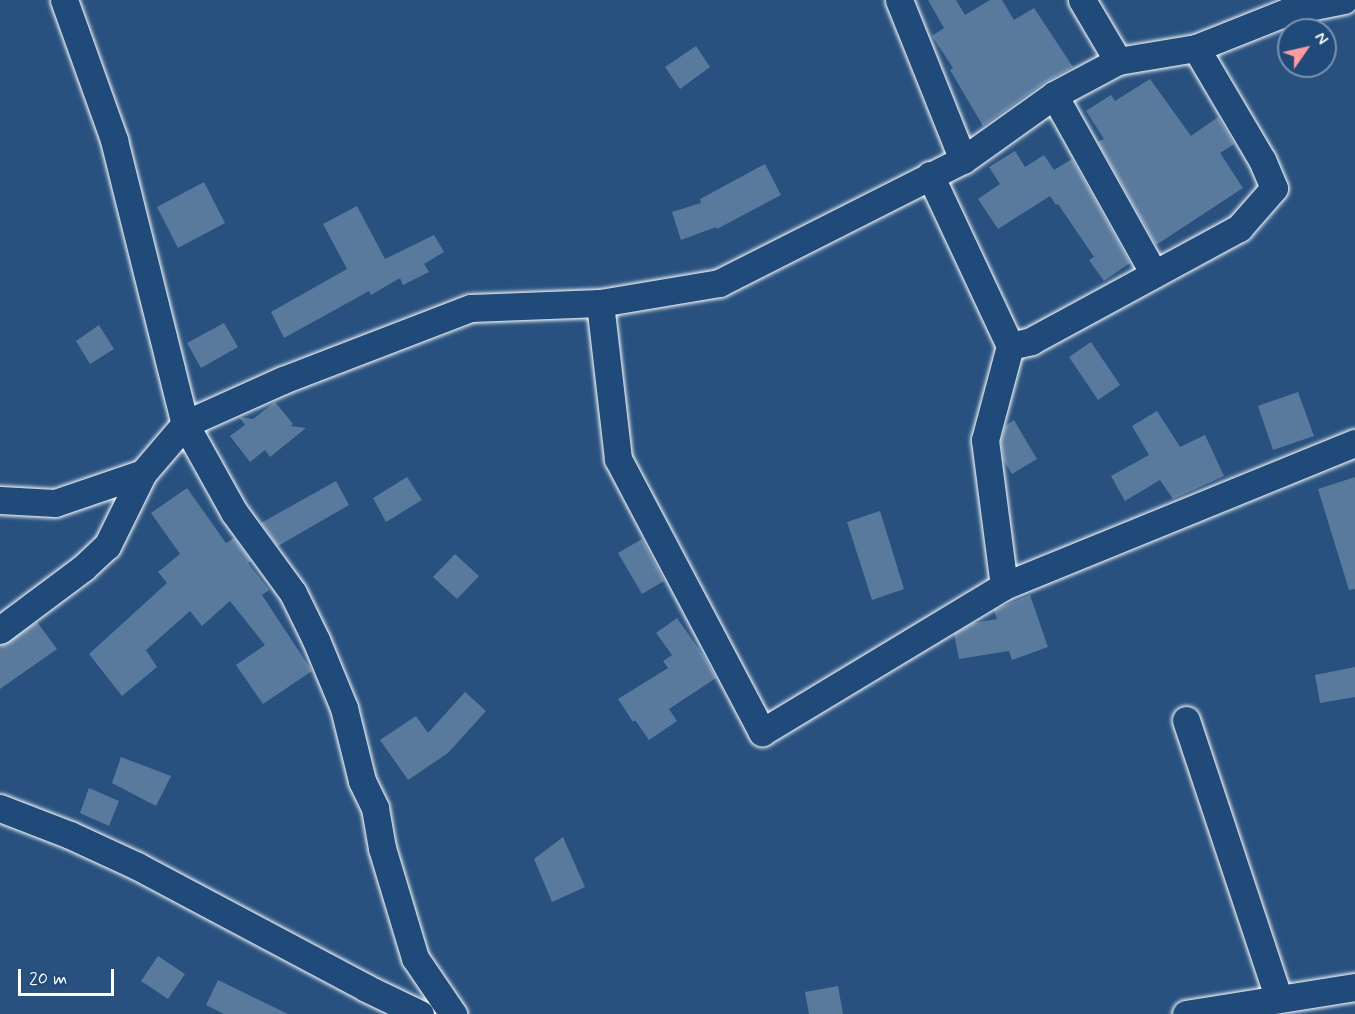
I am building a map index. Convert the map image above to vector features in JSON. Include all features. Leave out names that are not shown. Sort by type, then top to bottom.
[{"type":"street","points":[[64,0],[114,140],[185,424],[234,512],[293,593],[316,640],[344,708],[362,781],[375,808],[382,848],[415,958],[453,1014]]},
{"type":"street","points":[[899,0],[963,160]]},
{"type":"street","points":[[1082,0],[1118,61]]},
{"type":"street","points":[[0,630],[83,568],[107,546],[143,473],[185,424],[283,380],[471,308],[600,303],[719,283],[963,160],[1054,94],[1118,61],[1196,48],[1288,11],[1344,0]]},
{"type":"street","points":[[1010,346],[1031,341],[1239,228],[1275,189],[1262,160],[1196,48]]},
{"type":"street","points":[[1054,94],[1154,274]]},
{"type":"street","points":[[930,175],[1010,346],[985,440],[1004,586]]},
{"type":"street","points":[[600,303],[618,459],[762,732],[1004,586],[1355,443]]},
{"type":"street","points":[[0,500],[55,503],[143,473]]},
{"type":"street","points":[[1186,720],[1279,999]]},
{"type":"street","points":[[1,816],[70,835],[137,866],[366,988],[420,1014]]},
{"type":"street","points":[[1186,1014],[1355,987]]},
{"type":"building","points":[[928,0],[956,0],[965,15],[990,0],[1002,0],[1014,20],[1034,8],[1073,67],[1045,82],[983,126],[950,70],[953,68],[932,36],[944,28]]},
{"type":"building","points":[[696,46],[710,67],[680,89],[665,67]]},
{"type":"building","points":[[1150,79],[1191,136],[1218,117],[1234,144],[1220,153],[1243,188],[1156,245],[1098,142],[1104,139],[1086,111],[1111,95],[1115,101]]},
{"type":"building","points":[[1015,151],[1025,167],[1044,155],[1054,170],[1072,159],[1130,263],[1104,281],[1089,260],[1094,257],[1058,204],[1056,205],[1050,196],[998,229],[978,199],[1000,184],[989,167]]},
{"type":"building","points":[[765,164],[781,195],[717,229],[716,227],[681,240],[672,212],[701,203],[700,199]]},
{"type":"building","points":[[204,182],[225,223],[178,248],[157,207]]},
{"type":"building","points":[[357,206],[385,259],[434,235],[444,252],[424,264],[429,272],[403,285],[400,278],[371,295],[369,291],[284,338],[271,312],[347,269],[323,224]]},
{"type":"building","points":[[224,323],[238,347],[201,368],[187,343]]},
{"type":"building","points":[[99,325],[114,349],[90,364],[76,341]]},
{"type":"building","points":[[1091,342],[1120,385],[1098,400],[1069,357]]},
{"type":"building","points":[[1298,392],[1314,436],[1273,450],[1258,406]]},
{"type":"building","points":[[275,402],[293,424],[291,426],[306,428],[270,457],[265,450],[250,462],[230,436],[245,425],[239,417],[253,419]]},
{"type":"building","points":[[1157,411],[1180,447],[1205,435],[1224,476],[1173,499],[1160,480],[1125,501],[1111,476],[1149,455],[1132,426]]},
{"type":"building","points":[[1014,420],[1037,459],[1012,474],[1004,461],[1001,441],[1005,426]]},
{"type":"building","points":[[407,477],[422,500],[386,522],[373,498]]},
{"type":"building","points":[[1355,477],[1355,589],[1349,590],[1318,489]]},
{"type":"building","points":[[336,481],[349,505],[278,546],[261,523]]},
{"type":"building","points":[[187,488],[226,543],[234,538],[251,561],[248,563],[269,590],[262,595],[312,671],[263,704],[236,665],[265,645],[230,601],[202,626],[190,611],[146,650],[157,667],[122,696],[89,654],[167,583],[158,572],[180,554],[151,513]]},
{"type":"building","points":[[880,511],[904,589],[872,600],[847,522]]},
{"type":"building","points":[[642,539],[664,581],[642,594],[618,553]]},
{"type":"building","points":[[455,554],[479,576],[457,599],[433,577]]},
{"type":"building","points":[[1030,595],[1048,647],[1012,660],[1009,651],[959,659],[954,634],[974,623],[997,619],[994,610]]},
{"type":"building","points":[[677,618],[716,678],[669,709],[677,721],[649,740],[635,720],[633,722],[618,699],[668,668],[663,661],[672,655],[656,633]]},
{"type":"building","points":[[37,622],[57,649],[0,689],[0,646]]},
{"type":"building","points":[[1355,667],[1355,697],[1320,703],[1315,675]]},
{"type":"building","points":[[465,692],[486,711],[448,753],[408,780],[380,740],[416,716],[428,733]]},
{"type":"building","points":[[121,757],[171,776],[156,806],[112,783]]},
{"type":"building","points":[[89,788],[119,801],[109,826],[80,813]]},
{"type":"building","points":[[563,837],[585,887],[552,902],[534,859]]},
{"type":"building","points":[[158,956],[185,974],[168,999],[141,981]]},
{"type":"building","points":[[218,980],[288,1014],[224,1014],[206,1005]]},
{"type":"building","points":[[838,986],[843,1014],[809,1014],[805,992]]}]
